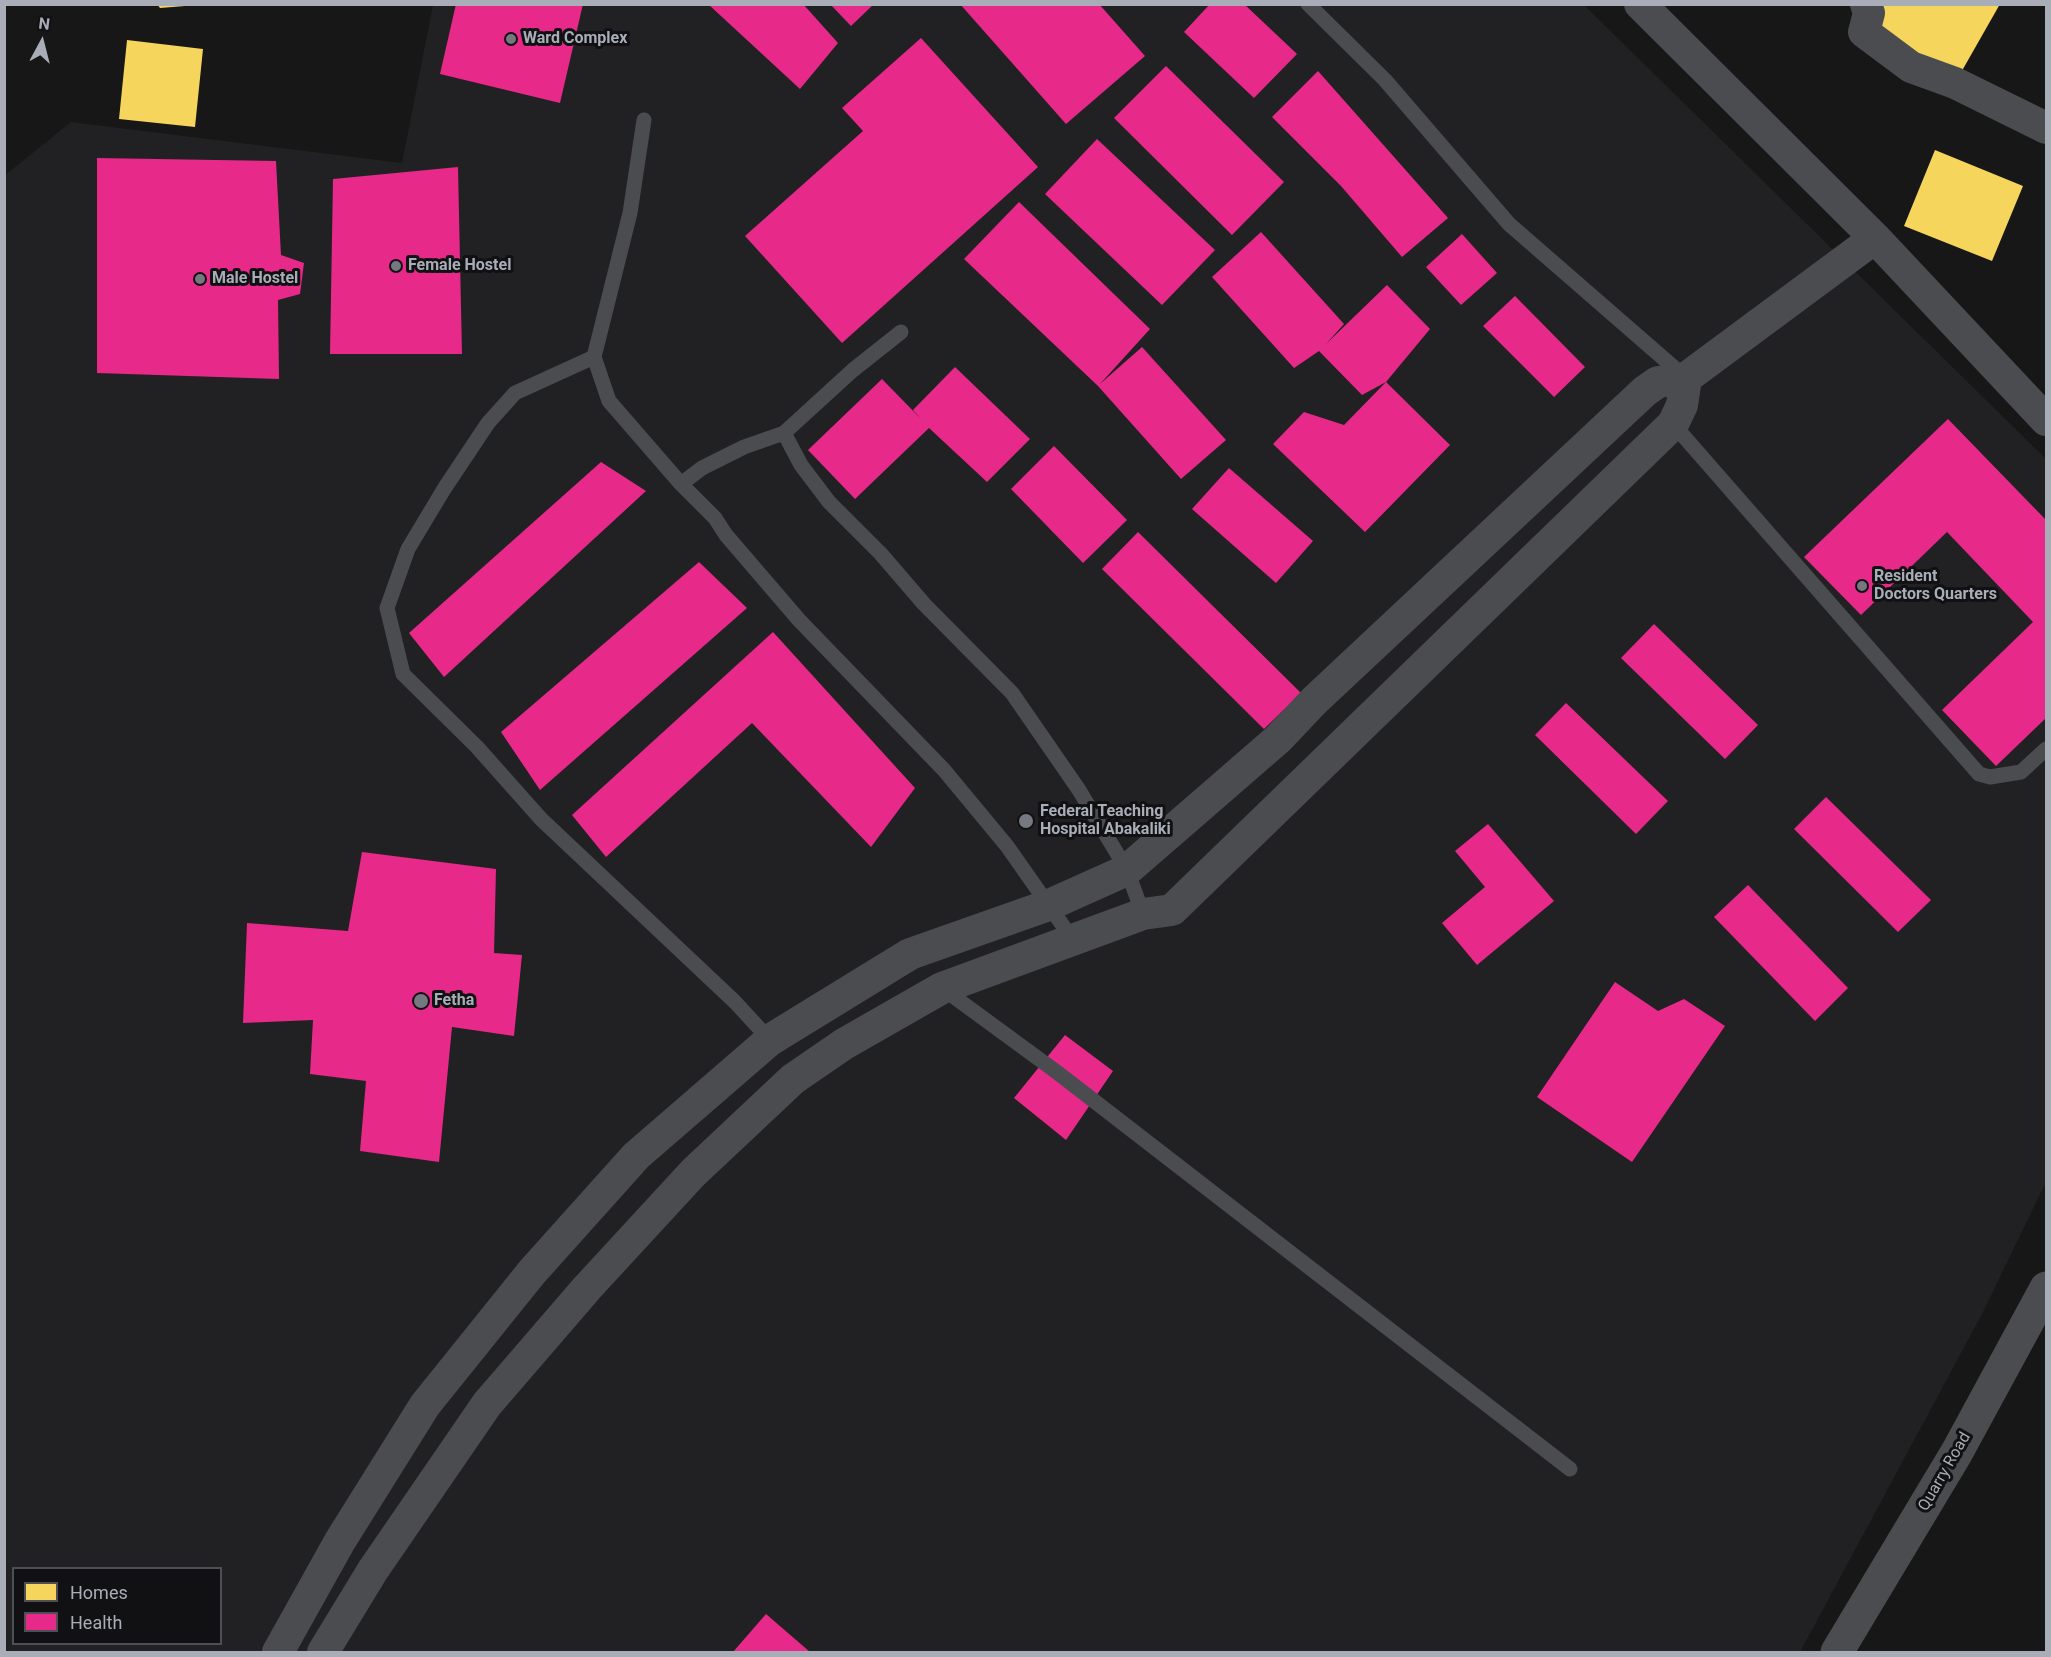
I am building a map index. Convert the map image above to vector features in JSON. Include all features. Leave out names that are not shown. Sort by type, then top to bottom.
[{"type":"street","points":[[1640,4],[1875,238],[2046,420]]},
{"type":"street","points":[[1866,4],[1869,14],[1864,32],[1911,67],[1955,83],[2046,128]]},
{"type":"street","points":[[278,1653],[340,1541],[432,1396],[532,1272],[636,1156],[770,1040],[910,954],[1049,904],[1127,870],[1278,739],[1364,654],[1645,391],[1658,382],[1686,378],[1875,238]]},
{"type":"street","points":[[323,1653],[373,1570],[487,1404],[587,1288],[693,1173],[793,1079],[844,1044],[942,988],[1143,914],[1172,910],[1673,424],[1682,405],[1686,378]]},
{"type":"street","points":[[1536,493],[1568,527]]},
{"type":"street","points":[[1364,654],[1399,690]]},
{"type":"street","name":"Quarry Road","points":[[1837,1653],[1957,1452],[2046,1288]]},
{"type":"lane","points":[[1308,4],[1385,81],[1509,224],[1686,378]]},
{"type":"lane","points":[[644,120],[630,213],[594,357],[609,401],[681,484],[715,518],[726,535],[807,628],[944,770],[1007,846],[1073,939]]},
{"type":"lane","points":[[681,484],[702,468],[784,433],[853,370],[901,332]]},
{"type":"lane","points":[[594,357],[515,393],[488,423],[444,489],[408,549],[387,608],[403,674],[477,747],[541,819],[735,1002],[770,1040]]},
{"type":"lane","points":[[1673,424],[1979,774],[1990,777],[2020,772],[2046,749]]},
{"type":"lane","points":[[784,433],[801,465],[829,502],[882,554],[924,604],[1012,693],[1079,790],[1127,870],[1143,914]]},
{"type":"lane","points":[[942,988],[1068,1080],[1570,1469]]},
{"type":"shaded area","name":"Federal Teaching Hospital Abakaliki","points":[[433,5],[1584,5],[2046,459],[2046,1182],[1982,1314],[1800,1652],[5,1652],[4,176],[71,122],[402,163]]},
{"type":"building: Homes","points":[[157,4],[185,4],[185,6],[160,8]]},
{"type":"building: Homes","points":[[1880,4],[2000,4],[1955,83],[1864,32]]},
{"type":"building: Homes","points":[[127,40],[203,49],[195,127],[119,119]]},
{"type":"building: Homes","points":[[1935,150],[2023,186],[1992,261],[1904,226]]},
{"type":"building: Health","name":"Ward Complex","points":[[456,4],[583,4],[560,103],[440,74]]},
{"type":"building: Health","points":[[708,4],[803,4],[838,43],[800,89]]},
{"type":"building: Health","points":[[830,4],[874,4],[851,26]]},
{"type":"building: Health","points":[[960,4],[1099,4],[1145,56],[1066,124]]},
{"type":"building: Health","points":[[1210,4],[1244,4],[1297,54],[1254,98],[1184,32]]},
{"type":"building: Health","points":[[921,38],[1038,167],[842,343],[745,236],[863,131],[842,108]]},
{"type":"building: Health","points":[[1166,66],[1284,182],[1232,235],[1114,118]]},
{"type":"building: Health","points":[[1318,71],[1448,218],[1402,257],[1341,186],[1272,117]]},
{"type":"building: Health","points":[[1097,139],[1215,250],[1162,305],[1045,194]]},
{"type":"building: Health","name":"Male Hostel","points":[[97,158],[276,161],[281,255],[304,263],[300,294],[278,300],[279,379],[97,373]]},
{"type":"building: Health","name":"Female Hostel","points":[[458,167],[462,354],[330,354],[333,179]]},
{"type":"building: Health","points":[[1019,202],[1150,329],[1100,384],[1142,347],[1226,440],[1181,479],[1098,386],[964,259]]},
{"type":"building: Health","points":[[1261,232],[1344,324],[1326,344],[1387,285],[1430,329],[1386,382],[1362,395],[1319,351],[1294,368],[1212,277]]},
{"type":"building: Health","points":[[1462,234],[1497,273],[1461,305],[1426,267]]},
{"type":"building: Health","points":[[1515,296],[1585,367],[1554,397],[1483,326]]},
{"type":"building: Health","points":[[955,367],[1030,439],[987,482],[929,428],[855,499],[808,450],[882,379],[921,419],[913,410]]},
{"type":"building: Health","points":[[1386,382],[1450,445],[1365,532],[1273,444],[1304,412],[1344,425]]},
{"type":"building: Health","name":"Resident Doctors Quarters","points":[[1948,419],[2046,520],[2046,718],[1996,766],[1942,710],[2033,622],[1947,532],[1861,615],[1804,557]]},
{"type":"building: Health","points":[[1054,446],[1127,520],[1083,563],[1011,489]]},
{"type":"building: Health","points":[[601,462],[646,491],[444,677],[409,633]]},
{"type":"building: Health","points":[[1229,468],[1313,541],[1276,583],[1192,509]]},
{"type":"building: Health","points":[[1138,532],[1301,693],[1264,729],[1102,569]]},
{"type":"building: Health","points":[[699,562],[747,608],[540,790],[501,732]]},
{"type":"building: Health","points":[[1654,624],[1758,725],[1725,759],[1621,658]]},
{"type":"building: Health","points":[[773,632],[915,788],[871,847],[752,723],[606,857],[572,815]]},
{"type":"building: Health","points":[[1566,703],[1668,801],[1636,834],[1535,735]]},
{"type":"building: Health","points":[[1826,797],[1931,900],[1898,932],[1794,829]]},
{"type":"building: Health","points":[[1488,824],[1554,901],[1477,965],[1442,923],[1485,887],[1455,851]]},
{"type":"building: Health","points":[[362,852],[496,869],[494,953],[522,955],[514,1036],[452,1027],[439,1162],[360,1151],[366,1081],[310,1074],[313,1020],[243,1023],[247,923],[348,931]]},
{"type":"building: Health","points":[[1748,885],[1848,988],[1815,1021],[1714,917]]},
{"type":"building: Health","points":[[1615,982],[1658,1011],[1684,999],[1725,1026],[1632,1162],[1537,1097]]},
{"type":"building: Health","points":[[1065,1035],[1113,1071],[1066,1140],[1014,1098]]},
{"type":"building: Health","points":[[766,1614],[810,1652],[733,1652]]},
{"type":"place","name":"Ward Complex","points":[[511,39]]},
{"type":"place","name":"Female Hostel","points":[[396,266]]},
{"type":"place","name":"Male Hostel","points":[[200,279]]},
{"type":"place","name":"Resident Doctors Quarters","points":[[1862,586]]},
{"type":"place","name":"Federal Teaching Hospital Abakaliki","points":[[1026,821]]},
{"type":"place","name":"Fetha","points":[[421,1001]]}]
